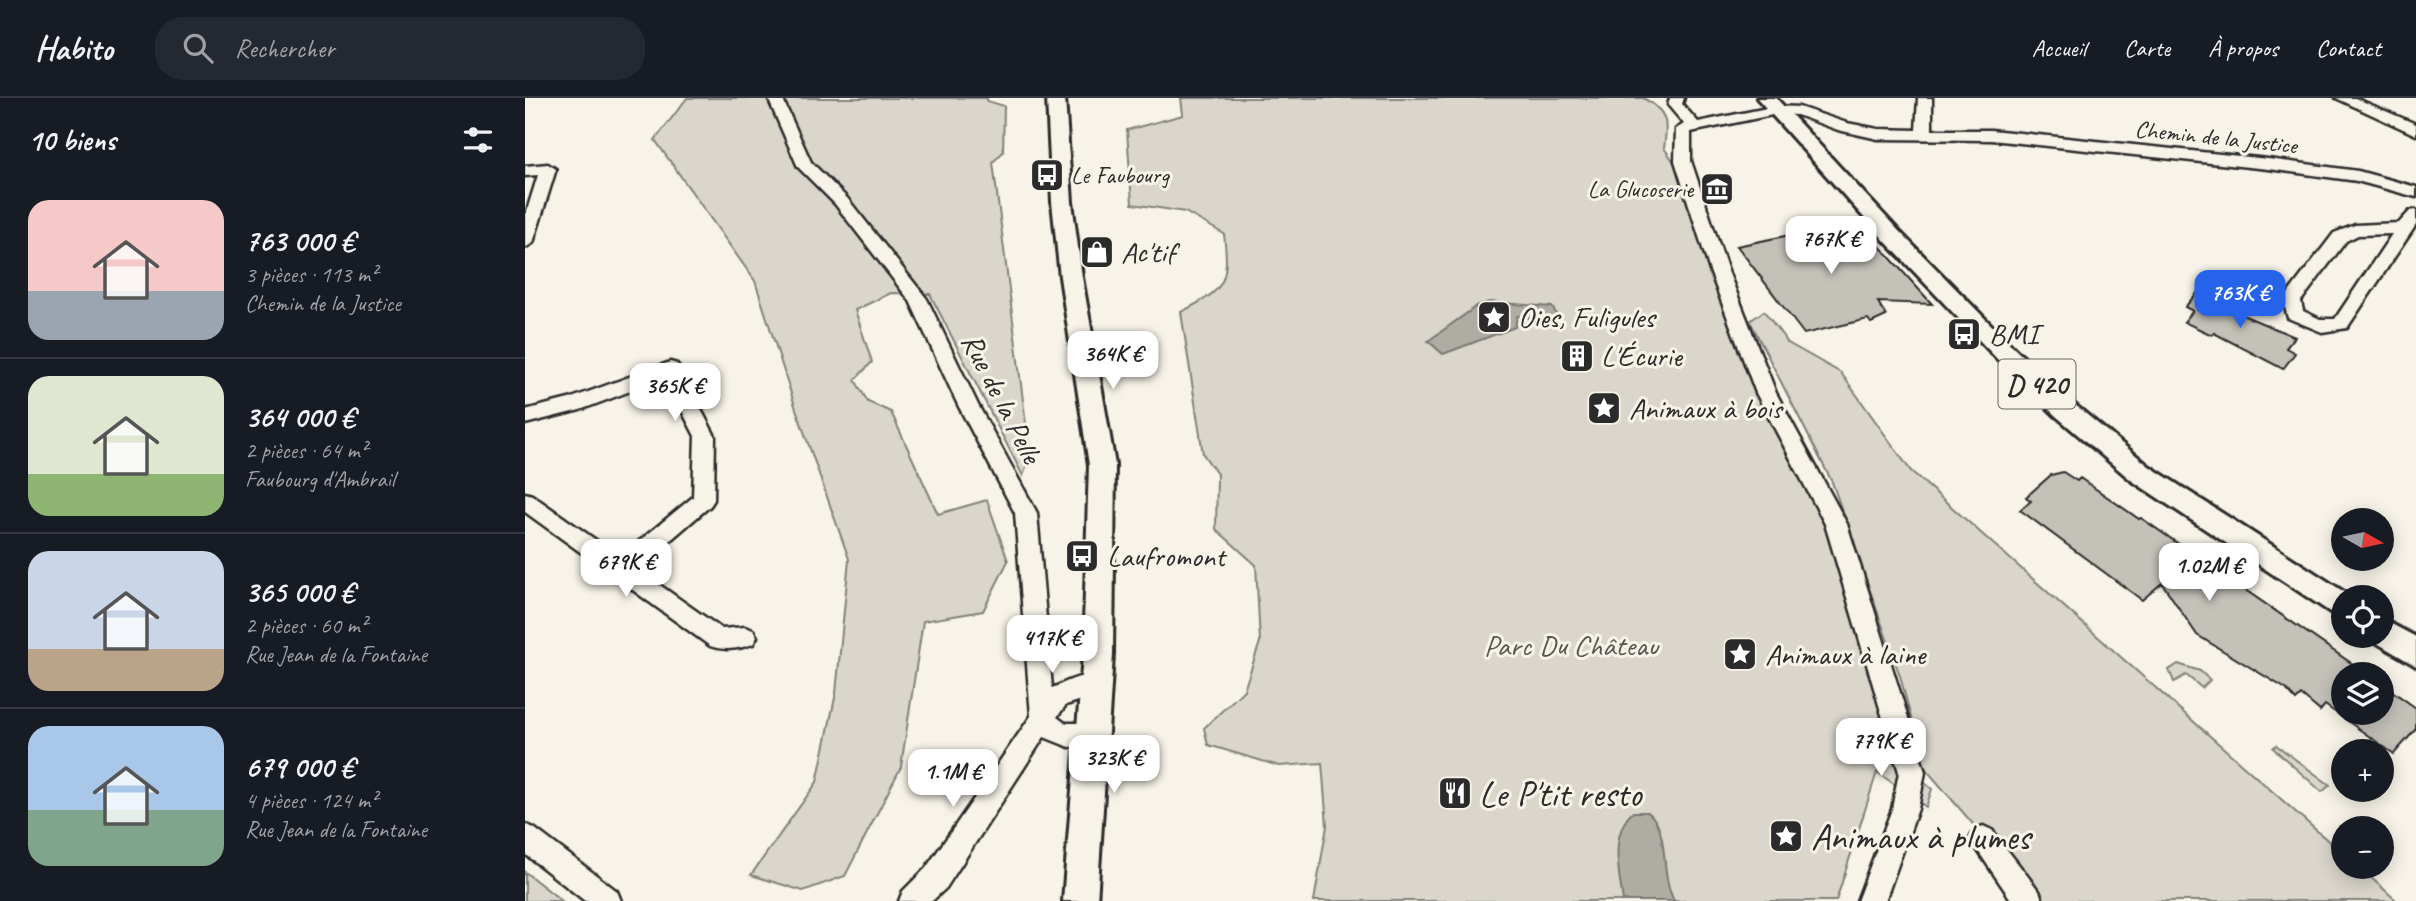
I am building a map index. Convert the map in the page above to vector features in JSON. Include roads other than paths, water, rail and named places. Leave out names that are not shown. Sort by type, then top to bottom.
[{"type":"main road","points":[[1056,98],[1062,202],[1071,277],[1102,466],[1103,508],[1095,685],[1080,901]]},
{"type":"main road","name":"D 420","points":[[1772,104],[1891,236],[2008,357],[2065,410],[2140,473],[2331,598]]},
{"type":"main road","points":[[2394,639],[2416,653]]},
{"type":"street","name":"Rue de la Pelle","points":[[775,98],[804,164],[841,201],[918,299],[968,405],[1026,513],[1050,726]]},
{"type":"street","points":[[1925,98],[1925,135]]},
{"type":"street","points":[[2343,98],[2416,130]]},
{"type":"street","points":[[1676,101],[1694,126],[1684,129],[1682,161],[1715,259],[1766,393],[1836,524],[1904,743],[1906,767],[1902,791],[1905,808],[1871,901]]},
{"type":"street","name":"Chemin de la Justice","points":[[1694,126],[1772,104],[1843,127],[1878,134],[1991,135],[2267,164],[2358,176],[2416,192]]},
{"type":"street","points":[[525,171],[548,169],[525,243]]},
{"type":"street","points":[[2410,222],[2341,324],[2327,328],[2294,314],[2292,300],[2340,237],[2355,230],[2410,222]]},
{"type":"street","points":[[525,417],[573,405],[670,369],[705,436],[703,500],[621,569]]},
{"type":"street","points":[[525,501],[718,639],[745,637]]},
{"type":"street","points":[[913,901],[936,878],[1025,743],[1050,726],[1057,697],[1078,688],[1095,685]]},
{"type":"street","points":[[1050,726],[1069,736],[1092,734]]},
{"type":"street","points":[[525,837],[607,901]]},
{"type":"street","points":[[1983,839],[2029,901]]},
{"type":"place","name":"Le Faubourg","points":[[1047,175]]},
{"type":"place","name":"La Glucoserie","points":[[1717,189]]},
{"type":"place","name":"Ac'tif","points":[[1097,252]]},
{"type":"place","name":"Oies, Fuligules","points":[[1494,317]]},
{"type":"place","name":"BMI","points":[[1964,334]]},
{"type":"place","name":"L'Écurie","points":[[1577,356]]},
{"type":"place","name":"Animaux à bois","points":[[1604,408]]},
{"type":"place","name":"Laufromont","points":[[1082,556]]},
{"type":"place","name":"Animaux à laine","points":[[1740,654]]},
{"type":"place","name":"Le P'tit resto","points":[[1455,793]]},
{"type":"place","name":"Animaux à plumes","points":[[1786,836]]},
{"type":"park label","name":"Parc Du Château","points":[[1571,645]]}]
